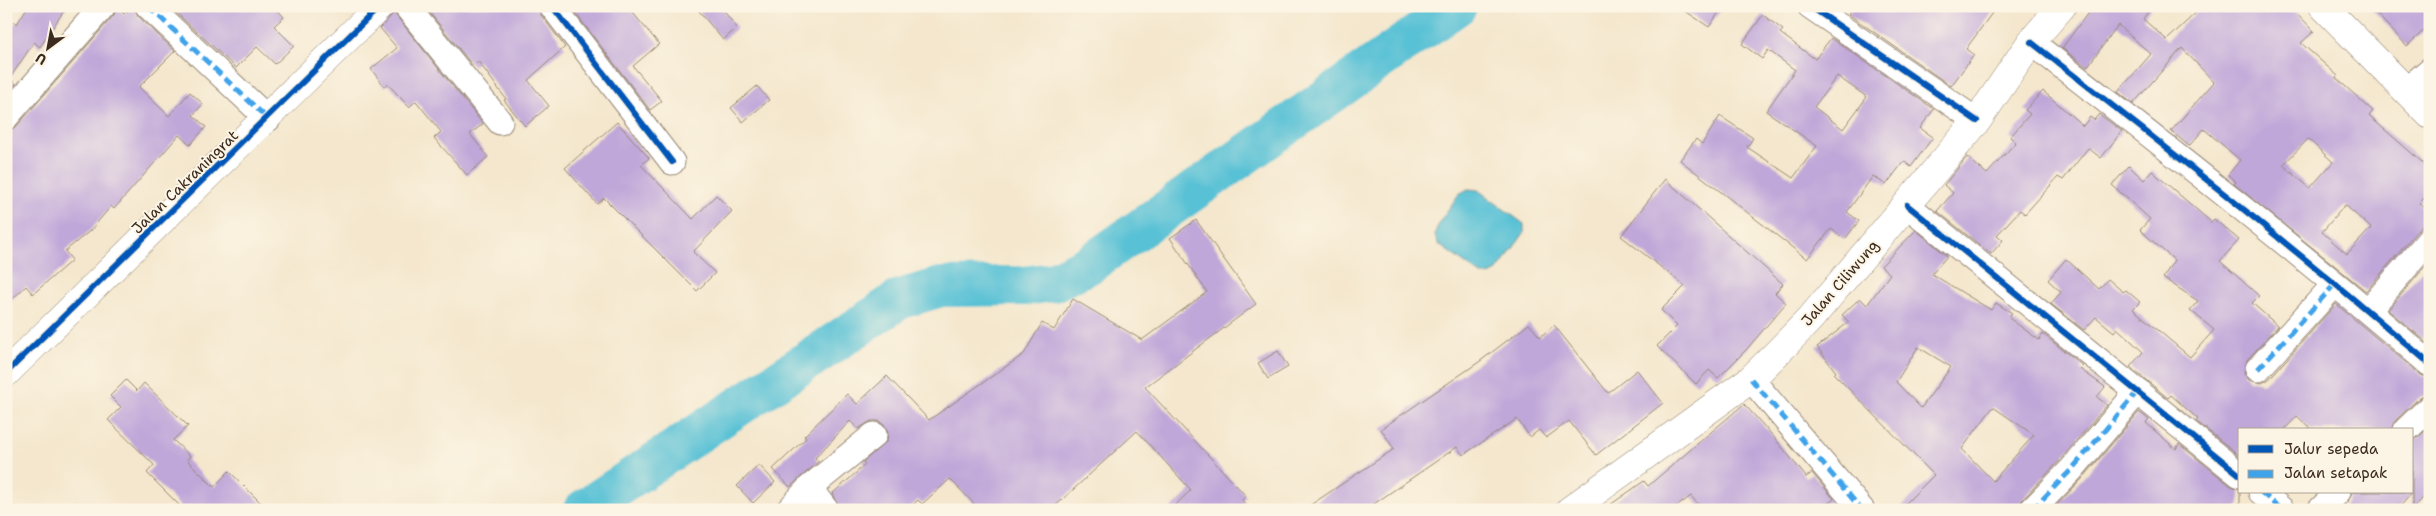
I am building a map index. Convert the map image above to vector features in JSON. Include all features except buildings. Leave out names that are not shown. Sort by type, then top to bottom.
[{"type":"main road","name":"Jalan Cakraningrat","points":[[6,374],[268,119],[380,6]]},
{"type":"main road","name":"Jalan Ciliwung","points":[[1570,510],[1750,379],[1810,319],[1977,121],[2031,42],[2062,6]]},
{"type":"main road","points":[[2324,6],[2430,115]]},
{"type":"street","points":[[6,117],[102,6]]},
{"type":"street","points":[[148,6],[268,119]]},
{"type":"street","points":[[406,6],[500,122]]},
{"type":"street","points":[[552,6],[672,162]]},
{"type":"street","points":[[1810,6],[1977,121]]},
{"type":"street","points":[[2031,42],[2167,147],[2430,364]]},
{"type":"street","points":[[2407,90],[2430,70]]},
{"type":"street","points":[[1907,205],[2238,473]]},
{"type":"street","points":[[2368,311],[2430,239]]},
{"type":"street","points":[[2258,369],[2335,284]]},
{"type":"street","points":[[1750,379],[1862,510]]},
{"type":"street","points":[[2032,510],[2072,469],[2138,391]]},
{"type":"street","points":[[2408,428],[2430,407]]},
{"type":"street","points":[[789,510],[809,488],[874,435]]},
{"type":"street","points":[[809,488],[826,510]]},
{"type":"street","points":[[2263,494],[2282,510]]},
{"type":"street","points":[[2320,510],[2336,494]]},
{"type":"water","points":[[1468,189],[1478,190],[1524,224],[1524,233],[1497,271],[1489,275],[1481,275],[1438,244],[1435,235],[1438,224],[1459,194]]},
{"type":"waterway","points":[[583,510],[900,299],[941,287],[1024,286],[1053,282],[1088,265],[1457,6]]},
{"type":"marked path","points":[[148,6],[268,119]]},
{"type":"marked path","points":[[2258,369],[2335,284]]},
{"type":"marked path","points":[[1751,379],[1862,510]]},
{"type":"marked path","points":[[2032,510],[2072,469],[2138,391]]},
{"type":"marked path","points":[[2263,494],[2282,510]]},
{"type":"cycle path","points":[[6,373],[380,6]]},
{"type":"cycle path","points":[[552,6],[672,162]]},
{"type":"cycle path","points":[[1810,6],[1977,121]]},
{"type":"cycle path","points":[[2031,42],[2182,160],[2430,364]]},
{"type":"cycle path","points":[[1907,205],[2238,473]]}]
